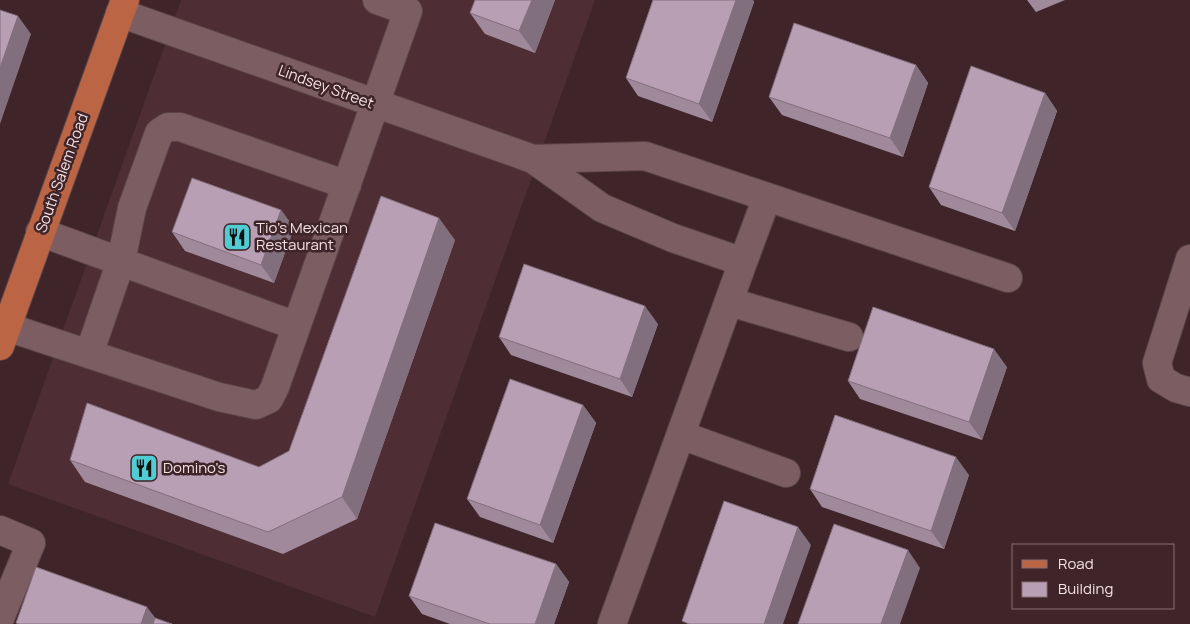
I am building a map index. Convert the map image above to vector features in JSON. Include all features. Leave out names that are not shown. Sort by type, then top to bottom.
[{"type":"main road","name":"South Salem Road","points":[[3,337],[122,7]]},
{"type":"street","points":[[3,337],[89,354],[219,397],[256,405],[269,399],[408,11],[377,0]]},
{"type":"street","name":"Lindsey Street","points":[[122,7],[376,104],[533,159]]},
{"type":"street","points":[[89,354],[121,261],[132,208],[159,133],[168,127],[180,127],[347,185]]},
{"type":"street","points":[[533,159],[645,156],[1008,278]]},
{"type":"street","points":[[533,159],[602,208],[673,238],[743,262]]},
{"type":"street","points":[[612,624],[767,197]]},
{"type":"street","points":[[40,232],[296,326]]},
{"type":"street","points":[[1190,259],[1157,363],[1161,379],[1176,388],[1190,392]]},
{"type":"street","points":[[730,302],[848,337]]},
{"type":"street","points":[[681,435],[786,474]]},
{"type":"street","points":[[0,530],[31,543],[0,618]]},
{"type":"shaded area","points":[[181,0],[595,0],[375,617],[8,484]]},
{"type":"building","points":[[475,0],[532,0],[519,31],[470,13]]},
{"type":"building","points":[[653,0],[736,0],[699,104],[626,78]]},
{"type":"building","points":[[0,10],[18,16],[0,68]]},
{"type":"building","points":[[794,23],[916,65],[890,138],[769,97]]},
{"type":"building","points":[[971,66],[1045,93],[1002,213],[929,187]]},
{"type":"building","points":[[192,178],[281,210],[261,265],[172,232]]},
{"type":"building","points":[[381,196],[439,218],[342,497],[268,532],[70,460],[87,403],[259,467],[289,451]]},
{"type":"building","points":[[524,264],[645,306],[620,379],[499,337]]},
{"type":"building","points":[[873,307],[994,349],[969,422],[848,381]]},
{"type":"building","points":[[510,379],[583,405],[540,525],[467,499]]},
{"type":"building","points":[[835,415],[956,457],[931,531],[810,489]]},
{"type":"building","points":[[724,501],[798,527],[764,624],[689,624],[682,621]]},
{"type":"building","points":[[435,523],[556,564],[535,624],[490,624],[409,596]]},
{"type":"building","points":[[834,524],[908,550],[881,624],[798,624]]},
{"type":"building","points":[[36,567],[147,607],[141,624],[16,623]]},
{"type":"building","points":[[155,618],[172,624],[153,624]]},
{"type":"place","name":"Tio's Mexican Restaurant","points":[[237,237]]},
{"type":"place","name":"Domino's","points":[[144,468]]}]
